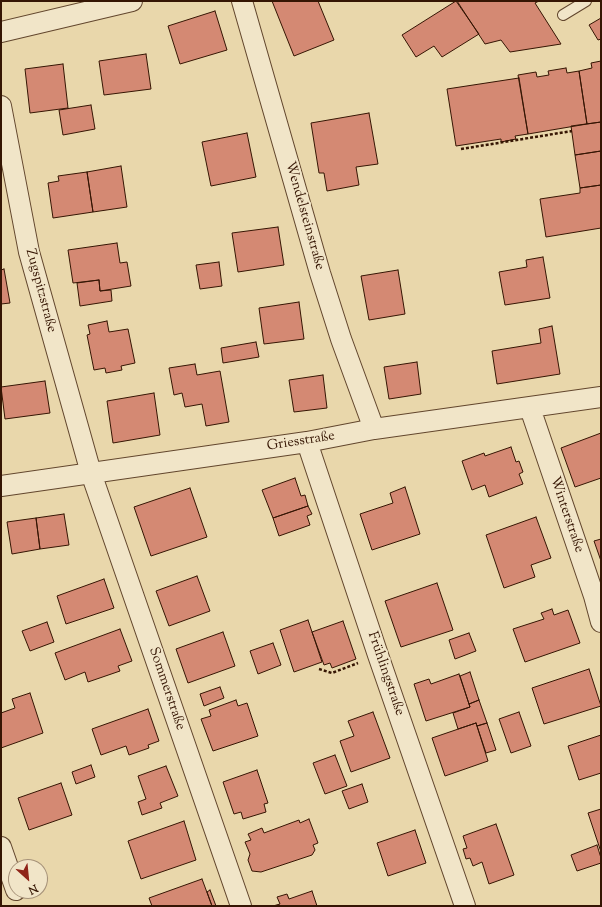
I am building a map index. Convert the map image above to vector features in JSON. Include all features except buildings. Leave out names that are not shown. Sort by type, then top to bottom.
[{"type":"street","points":[[1,32],[132,1]]},
{"type":"street","name":"Wendelsteinstraße","points":[[242,1],[320,273],[341,339],[374,429]]},
{"type":"street","name":"Zugspitzstraße","points":[[1,106],[29,252],[91,473]]},
{"type":"street","name":"Griesstraße","points":[[1,486],[307,442],[374,429],[601,397]]},
{"type":"street","name":"Winterstraße","points":[[530,408],[594,596],[601,622]]},
{"type":"street","name":"Frühlingstraße","points":[[307,442],[378,655],[465,906]]},
{"type":"street","name":"Sommerstraße","points":[[91,473],[241,906]]},
{"type":"street","points":[[1,847],[8,868]]},
{"type":"lane","points":[[563,15],[586,1]]},
{"type":"path","points":[[462,149],[572,131]]},
{"type":"path","points":[[319,669],[332,673],[378,655]]}]
